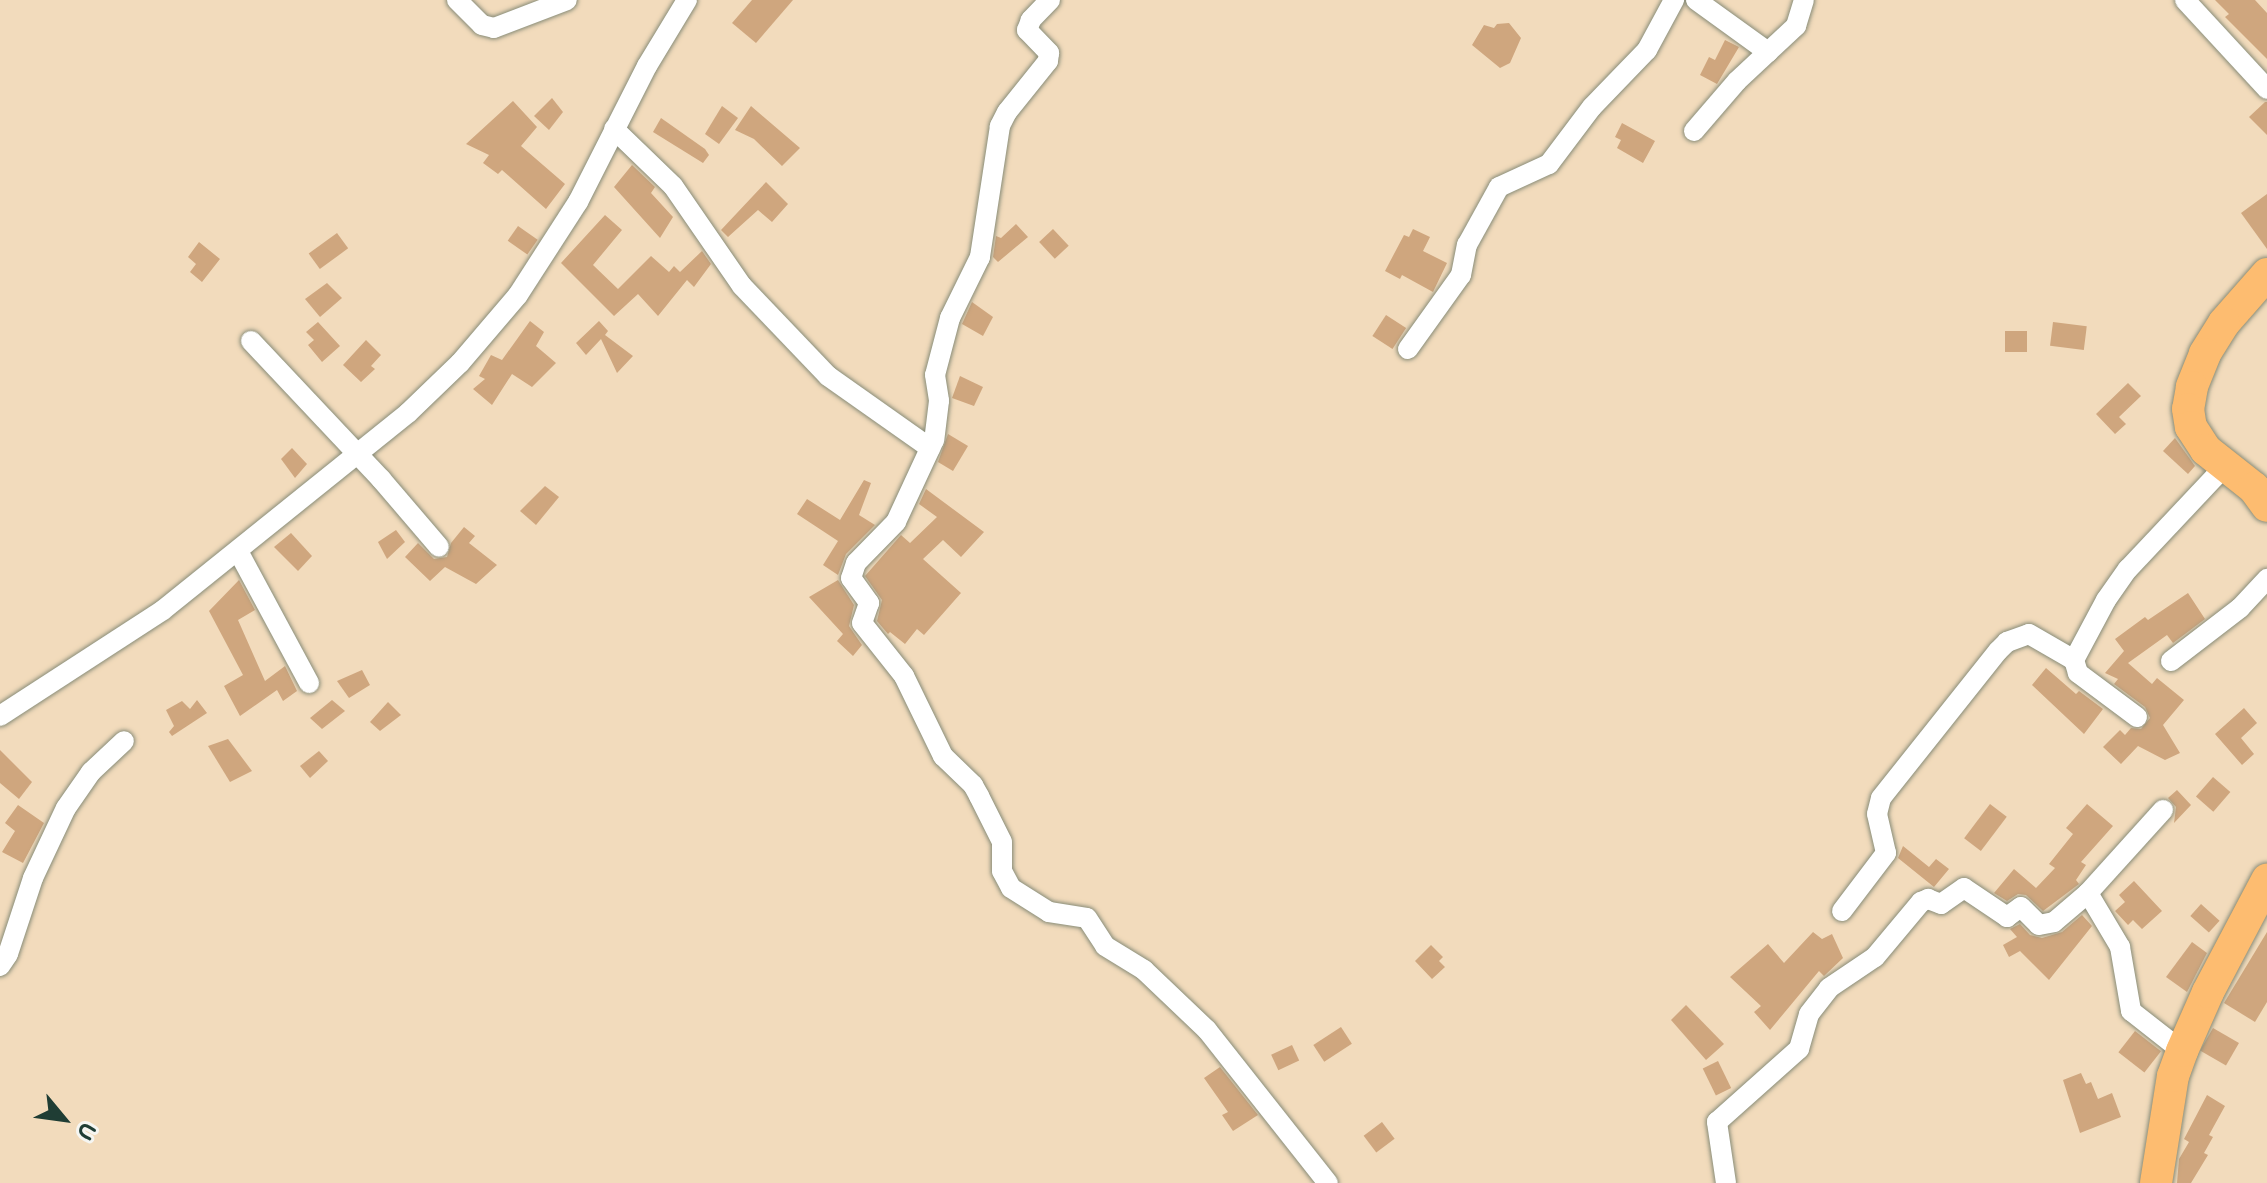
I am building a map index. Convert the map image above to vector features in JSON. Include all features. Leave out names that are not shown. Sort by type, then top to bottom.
[{"type":"main road","points":[[2267,274],[2224,323],[2205,354],[2192,387],[2188,409],[2191,427],[2206,450],[2254,488],[2267,506]]},
{"type":"main road","points":[[2156,1183],[2173,1076],[2182,1051],[2267,880]]},
{"type":"street","points":[[457,0],[482,25],[494,28],[567,0]]},
{"type":"street","points":[[0,716],[163,610],[408,413],[460,363],[518,295],[578,202],[614,129],[687,0]]},
{"type":"street","points":[[1050,0],[1031,20],[1027,30],[1049,53],[1048,61],[1007,112],[1000,126],[980,257],[949,321],[935,375],[939,401],[930,448],[896,522],[851,572],[851,578],[869,603],[862,623],[904,676],[943,756],[973,785],[1002,842],[1002,871],[1011,888],[1049,912],[1087,918],[1105,946],[1144,970],[1207,1030],[1328,1183]]},
{"type":"street","points":[[1408,349],[1461,275],[1467,245],[1499,187],[1549,164],[1592,107],[1647,50],[1674,0]]},
{"type":"street","points":[[1696,0],[1768,52]]},
{"type":"street","points":[[1694,131],[1737,81],[1796,26],[1804,0]]},
{"type":"street","points":[[2185,0],[2267,89]]},
{"type":"street","points":[[614,129],[673,186],[742,286],[818,366],[930,448]]},
{"type":"street","points":[[251,341],[355,455],[381,479],[439,547]]},
{"type":"street","points":[[2074,660],[2106,600],[2128,569],[2226,465]]},
{"type":"street","points":[[238,551],[309,683]]},
{"type":"street","points":[[2171,661],[2222,624],[2267,579]]},
{"type":"street","points":[[1842,911],[1886,853],[1877,814],[1881,798],[2007,642],[2029,634],[2074,660],[2078,673],[2137,717]]},
{"type":"street","points":[[0,966],[8,926],[66,808],[91,772],[124,741]]},
{"type":"street","points":[[1726,1183],[1717,1122],[1799,1049],[1813,1008],[1834,983],[1875,957],[1921,902],[1928,899],[1941,904],[1964,888],[2007,917],[2021,907],[2039,925],[2054,922],[2088,893],[2163,810]]},
{"type":"street","points":[[2088,893],[2120,947],[2131,1011],[2182,1051]]},
{"type":"building","points":[[752,0],[793,0],[756,43],[732,23]]},
{"type":"building","points":[[2215,0],[2255,0],[2267,13],[2267,59],[2225,17],[2229,14]]},
{"type":"building","points":[[1509,23],[1521,38],[1510,63],[1500,68],[1472,45],[1484,25],[1494,28],[1497,24]]},
{"type":"building","points":[[1725,40],[1739,47],[1717,84],[1700,75],[1709,57],[1715,60]]},
{"type":"building","points":[[552,98],[563,112],[549,130],[534,116]]},
{"type":"building","points":[[513,101],[537,127],[521,146],[565,184],[546,209],[502,170],[498,174],[483,163],[489,155],[466,144]]},
{"type":"building","points":[[2267,102],[2267,135],[2249,117]]},
{"type":"building","points":[[722,106],[738,118],[719,144],[705,134]]},
{"type":"building","points":[[751,106],[800,148],[782,166],[754,139],[735,130]]},
{"type":"building","points":[[661,118],[705,149],[709,155],[703,163],[653,132]]},
{"type":"building","points":[[1622,123],[1655,141],[1643,163],[1617,148],[1621,140],[1615,137]]},
{"type":"building","points":[[632,165],[655,187],[651,193],[673,217],[660,238],[614,187]]},
{"type":"building","points":[[766,182],[788,204],[772,222],[758,210],[728,237],[721,230]]},
{"type":"building","points":[[2267,194],[2267,249],[2241,213]]},
{"type":"building","points":[[605,215],[622,230],[593,265],[618,289],[651,256],[669,272],[674,266],[680,272],[702,251],[711,264],[694,287],[687,280],[658,316],[638,294],[614,316],[561,263]]},
{"type":"building","points":[[1016,224],[1028,237],[998,262],[993,257],[996,236],[1001,238]]},
{"type":"building","points":[[518,226],[538,240],[527,255],[508,241]]},
{"type":"building","points":[[1053,229],[1069,246],[1055,259],[1039,242]]},
{"type":"building","points":[[1413,229],[1430,237],[1423,251],[1447,263],[1433,292],[1402,275],[1400,279],[1385,271],[1404,235],[1409,237]]},
{"type":"building","points":[[337,233],[348,248],[320,269],[309,254]]},
{"type":"building","points":[[199,242],[220,259],[202,282],[190,272],[196,264],[188,257]]},
{"type":"building","points":[[327,283],[342,298],[320,317],[305,299]]},
{"type":"building","points":[[972,302],[993,317],[983,336],[962,324]]},
{"type":"building","points":[[1386,315],[1406,328],[1393,349],[1372,336]]},
{"type":"building","points":[[530,321],[544,332],[536,346],[556,363],[532,387],[512,374],[492,405],[473,389],[485,379],[479,376],[491,355],[502,360]]},
{"type":"building","points":[[599,321],[608,331],[605,335],[633,356],[617,373],[601,339],[586,355],[576,343]]},
{"type":"building","points":[[318,322],[340,346],[322,362],[308,345],[314,340],[306,332]]},
{"type":"building","points":[[2053,322],[2087,326],[2084,350],[2050,346]]},
{"type":"building","points":[[2005,331],[2027,331],[2027,352],[2005,352]]},
{"type":"building","points":[[366,340],[381,355],[371,366],[375,369],[361,382],[343,365]]},
{"type":"building","points":[[960,376],[983,387],[974,406],[952,398]]},
{"type":"building","points":[[2128,383],[2141,396],[2119,417],[2126,424],[2115,434],[2096,414]]},
{"type":"building","points":[[948,434],[968,446],[953,471],[938,462]]},
{"type":"building","points":[[2175,438],[2195,466],[2188,474],[2163,451]]},
{"type":"building","points":[[292,448],[307,464],[295,478],[281,459]]},
{"type":"building","points":[[864,480],[871,483],[859,515],[875,525],[846,554],[838,575],[823,565],[838,541],[797,514],[807,499],[840,520]]},
{"type":"building","points":[[545,486],[559,497],[536,525],[520,511]]},
{"type":"building","points":[[926,489],[984,532],[961,557],[943,540],[923,559],[961,593],[924,635],[917,629],[905,644],[890,632],[888,634],[877,621],[882,600],[865,576],[901,535],[910,543],[937,517],[919,504]]},
{"type":"building","points":[[464,527],[475,536],[469,543],[497,565],[476,584],[445,567],[430,581],[405,557],[418,543],[434,559],[447,557],[451,543]]},
{"type":"building","points":[[396,530],[405,542],[387,559],[378,542]]},
{"type":"building","points":[[291,533],[312,556],[298,571],[274,547]]},
{"type":"building","points":[[239,580],[255,610],[238,620],[265,681],[285,666],[297,691],[283,701],[277,690],[240,716],[224,686],[243,675],[209,611]]},
{"type":"building","points":[[838,580],[854,605],[849,626],[862,645],[853,656],[837,641],[843,634],[809,597]]},
{"type":"building","points":[[2188,593],[2205,619],[2173,643],[2167,635],[2128,663],[2152,684],[2157,678],[2184,700],[2163,725],[2180,753],[2165,760],[2138,746],[2121,764],[2103,747],[2120,730],[2125,735],[2131,728],[2141,729],[2150,718],[2145,707],[2114,684],[2118,679],[2105,673],[2124,651],[2115,639],[2145,617],[2148,620]]},
{"type":"building","points":[[2046,668],[2076,694],[2079,691],[2103,709],[2084,734],[2032,685]]},
{"type":"building","points":[[362,670],[370,685],[349,698],[337,681]]},
{"type":"building","points":[[197,700],[207,713],[172,736],[169,732],[174,726],[166,710],[182,701],[190,709]]},
{"type":"building","points":[[332,700],[345,711],[322,729],[310,718]]},
{"type":"building","points":[[388,702],[401,715],[380,731],[370,722]]},
{"type":"building","points":[[2244,708],[2257,723],[2241,738],[2254,754],[2242,765],[2215,734]]},
{"type":"building","points":[[228,739],[252,771],[230,782],[208,746]]},
{"type":"building","points":[[0,750],[32,782],[19,799],[0,783]]},
{"type":"building","points":[[319,751],[328,761],[310,778],[300,766]]},
{"type":"building","points":[[2213,777],[2230,792],[2213,812],[2196,797]]},
{"type":"building","points":[[2177,790],[2191,805],[2174,823],[2176,807],[2168,798]]},
{"type":"building","points":[[1990,804],[2007,817],[1981,851],[1964,838]]},
{"type":"building","points":[[2087,804],[2113,826],[2081,862],[2086,865],[2076,880],[2079,884],[2043,911],[2026,895],[2018,894],[2007,901],[1994,893],[2014,869],[2036,888],[2055,868],[2049,864],[2073,834],[2066,828]]},
{"type":"building","points":[[18,805],[44,823],[23,863],[2,852],[15,831],[5,823]]},
{"type":"building","points":[[1903,846],[1929,867],[1936,859],[1949,869],[1934,887],[1898,858]]},
{"type":"building","points":[[2134,881],[2162,911],[2142,929],[2133,920],[2128,925],[2115,911],[2125,902],[2119,895]]},
{"type":"building","points":[[2201,904],[2220,921],[2209,933],[2190,916]]},
{"type":"building","points":[[2082,915],[2092,926],[2049,980],[2020,951],[2009,957],[2003,945],[2017,937],[2010,929],[2020,924],[2030,935],[2042,938],[2062,932]]},
{"type":"building","points":[[1813,932],[1822,939],[1832,934],[1843,958],[1824,976],[1819,971],[1770,1030],[1754,1012],[1761,1006],[1730,977],[1768,944],[1784,963]]},
{"type":"building","points":[[2267,932],[2267,1002],[2255,1022],[2224,1003]]},
{"type":"building","points":[[2192,942],[2207,953],[2187,992],[2166,977]]},
{"type":"building","points":[[1431,945],[1443,957],[1439,961],[1445,967],[1432,979],[1415,961]]},
{"type":"building","points":[[1686,1005],[1724,1044],[1706,1060],[1671,1020]]},
{"type":"building","points":[[1341,1027],[1352,1044],[1324,1062],[1313,1045]]},
{"type":"building","points":[[2213,1028],[2239,1043],[2226,1066],[2200,1051]]},
{"type":"building","points":[[2135,1031],[2161,1051],[2144,1073],[2118,1052]]},
{"type":"building","points":[[1292,1045],[1299,1060],[1278,1070],[1271,1055]]},
{"type":"building","points":[[1718,1061],[1731,1088],[1716,1095],[1703,1068]]},
{"type":"building","points":[[1220,1067],[1258,1115],[1233,1131],[1222,1115],[1228,1112],[1204,1078]]},
{"type":"building","points":[[2081,1073],[2086,1084],[2091,1082],[2098,1099],[2112,1093],[2121,1117],[2080,1133],[2063,1080]]},
{"type":"building","points":[[2207,1095],[2225,1106],[2209,1135],[2213,1137],[2204,1153],[2208,1155],[2191,1183],[2177,1183],[2179,1159],[2189,1142],[2184,1139]]},
{"type":"building","points":[[1382,1122],[1395,1139],[1376,1153],[1364,1136]]}]
